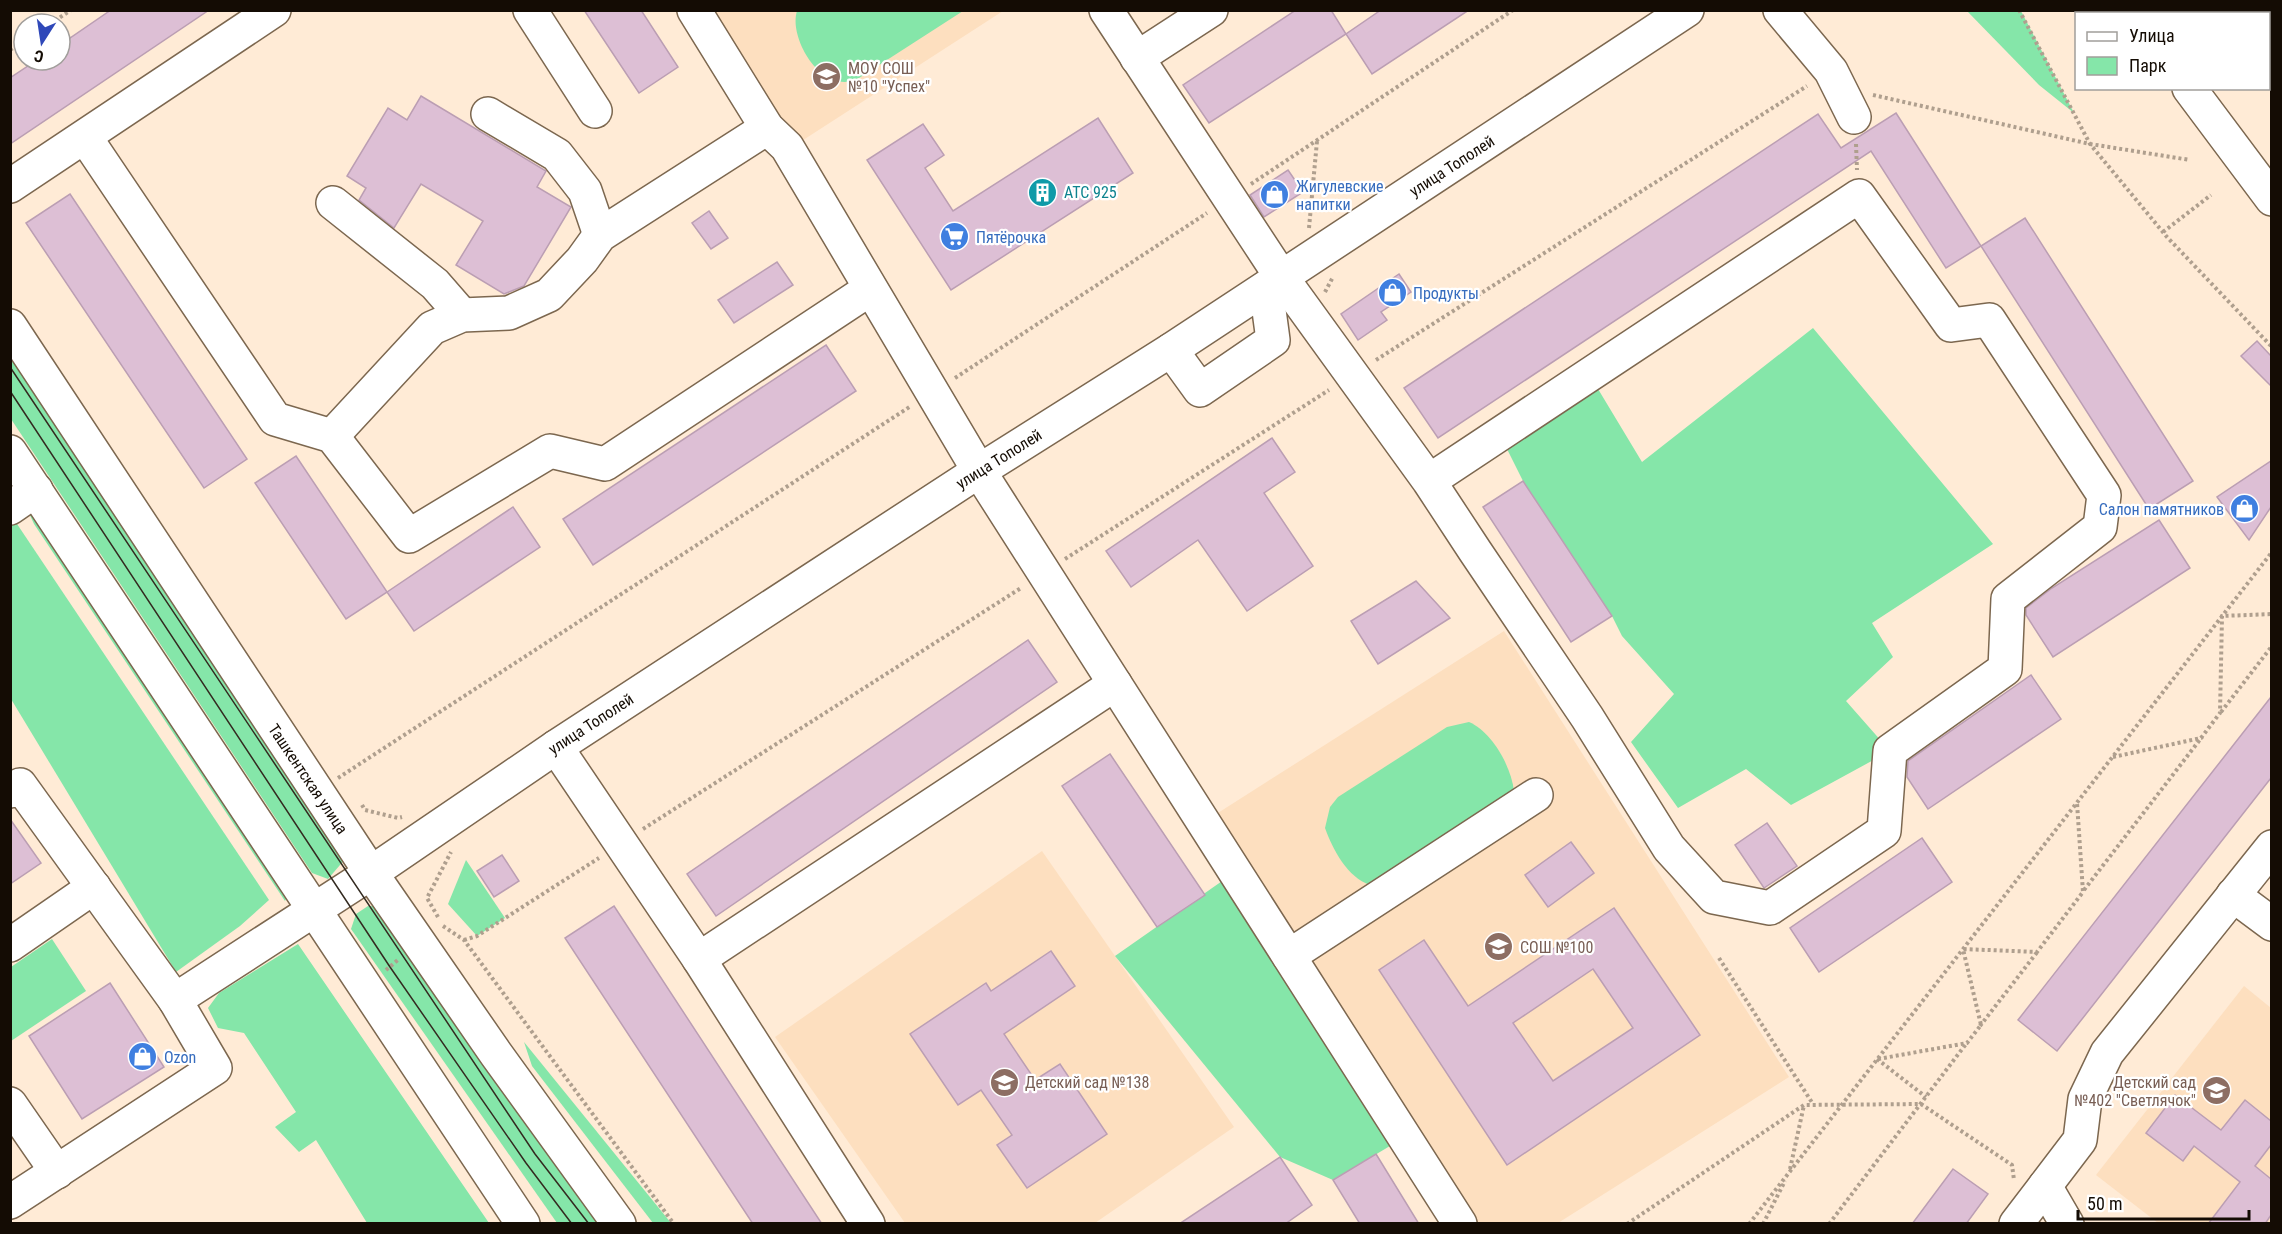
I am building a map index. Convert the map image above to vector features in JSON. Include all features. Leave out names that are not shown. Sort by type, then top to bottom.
[{"type":"main road","points":[[10,186],[274,10]]},
{"type":"main road","points":[[530,10],[595,111]]},
{"type":"main road","points":[[694,10],[767,128],[787,147],[979,471],[1460,1224]]},
{"type":"main road","points":[[1106,10],[1274,283],[1352,376],[1428,481],[1587,717],[1669,848],[1714,897],[1770,908],[1884,831],[1890,752],[2005,669],[2008,599],[2100,527],[2104,495],[1989,320],[1951,325],[1859,196],[1428,481]]},
{"type":"main road","points":[[1137,58],[1211,10]]},
{"type":"main road","name":"улица Тополей","points":[[175,1000],[371,873],[556,747],[979,471],[1274,283],[1687,10]]},
{"type":"main road","points":[[1780,10],[1831,71],[1854,117]]},
{"type":"main road","points":[[2190,90],[2271,199]]},
{"type":"main road","points":[[2213,90],[2231,147]]},
{"type":"main road","points":[[489,114],[556,155],[585,191],[600,235]]},
{"type":"main road","points":[[332,436],[432,328],[462,315],[509,313],[549,295],[582,260],[600,235],[767,128]]},
{"type":"main road","points":[[86,137],[275,419],[332,436],[409,536],[550,451],[605,464],[870,289]]},
{"type":"main road","points":[[333,203],[435,284],[462,315]]},
{"type":"main road","points":[[1171,350],[1200,390],[1273,340],[1274,283]]},
{"type":"main road","name":"Ташкентская улица","points":[[10,326],[334,780],[371,873],[432,936],[619,1224]]},
{"type":"main road","points":[[10,452],[23,499],[313,911],[523,1224]]},
{"type":"main road","points":[[699,959],[1115,684]]},
{"type":"main road","points":[[556,747],[699,959],[868,1224]]},
{"type":"main road","points":[[10,791],[20,785],[175,1000],[215,1068],[10,1202]]},
{"type":"main road","points":[[1289,956],[1536,795]]},
{"type":"main road","points":[[2018,1221],[2080,1140],[2085,1099],[2107,1053],[2271,847]]},
{"type":"main road","points":[[10,945],[94,887]]},
{"type":"main road","points":[[2233,894],[2271,924]]},
{"type":"main road","points":[[10,1104],[57,1172]]},
{"type":"main road","points":[[2045,1186],[2067,1224]]},
{"type":"path","points":[[2019,10],[2090,144],[2163,232],[2271,347]]},
{"type":"path","points":[[364,986],[432,936],[464,940],[477,936],[1831,71],[1863,93],[2090,144],[2190,160]]},
{"type":"path","points":[[1854,117],[1859,196]]},
{"type":"path","points":[[2163,232],[2211,195]]},
{"type":"path","points":[[1749,1224],[2271,552]]},
{"type":"path","points":[[2222,616],[2271,614]]},
{"type":"path","points":[[2220,714],[2222,616]]},
{"type":"path","points":[[1829,1224],[2271,646]]},
{"type":"path","points":[[2113,756],[2201,738]]},
{"type":"path","points":[[359,801],[365,810],[398,818],[407,814]]},
{"type":"path","points":[[2076,803],[2083,892]]},
{"type":"path","points":[[432,936],[427,898],[454,847],[440,826]]},
{"type":"path","points":[[464,940],[674,1224]]},
{"type":"path","points":[[1963,949],[2037,952]]},
{"type":"path","points":[[1963,949],[1981,1025]]},
{"type":"path","points":[[1719,958],[1814,1105]]},
{"type":"path","points":[[1877,1059],[1967,1043]]},
{"type":"path","points":[[1877,1059],[1926,1097]]},
{"type":"path","points":[[1627,1224],[1804,1105],[1842,1104],[1921,1104],[2012,1165],[2018,1221]]},
{"type":"path","points":[[1763,1224],[1790,1172],[1804,1105]]},
{"type":"shaded area","name":"МОУ СОШ №10 \"Успех\"","points":[[710,11],[1003,11],[797,144]]},
{"type":"shaded area","name":"СОШ №100","points":[[1504,631],[1789,1077],[1558,1223],[1469,1223],[1210,818]]},
{"type":"shaded area","name":"Детский сад №138","points":[[1042,851],[1234,1127],[1095,1223],[905,1223],[775,1037]]},
{"type":"shaded area","name":"Детский сад №402 \"Светлячок\"","points":[[2244,986],[2271,1008],[2271,1223],[2158,1223],[2096,1175]]},
{"type":"green space","points":[[797,10],[963,11],[859,78],[846,82],[833,80],[821,73],[811,62],[798,36]]},
{"type":"green space","points":[[1967,11],[2021,11],[2074,113],[2039,85]]},
{"type":"green space","points":[[1813,328],[1993,544],[1872,623],[1893,657],[1846,701],[1890,751],[1791,805],[1746,769],[1678,808],[1631,742],[1674,694],[1622,636],[1612,616],[1523,481],[1507,449],[1589,374],[1642,462]]},
{"type":"green space","points":[[10,341],[346,858],[328,879],[312,873],[11,419]]},
{"type":"green space","points":[[28,511],[46,518],[290,890],[285,901],[34,524]]},
{"type":"green space","points":[[11,515],[269,900],[240,926],[176,972],[11,699]]},
{"type":"green space","points":[[1469,722],[1485,733],[1499,751],[1509,771],[1514,791],[1370,885],[1354,876],[1337,854],[1325,828],[1330,807],[1338,797],[1447,727]]},
{"type":"green space","points":[[466,860],[505,918],[477,936],[448,904]]},
{"type":"green space","points":[[1235,872],[1405,1137],[1333,1180],[1280,1157],[1115,956]]},
{"type":"green space","points":[[368,906],[394,907],[615,1223],[557,1223],[351,929],[356,914]]},
{"type":"green space","points":[[52,939],[86,991],[11,1041],[11,967]]},
{"type":"green space","points":[[298,944],[489,1223],[367,1223],[316,1140],[299,1152],[275,1127],[296,1112],[244,1033],[218,1028],[208,1008],[219,993]]},
{"type":"green space","points":[[524,1042],[671,1223],[653,1223],[532,1066]]},
{"type":"building","points":[[111,10],[209,10],[10,144],[10,78],[19,72],[72,72],[72,37]]},
{"type":"building","points":[[584,10],[641,10],[678,67],[639,93]]},
{"type":"building","points":[[1296,10],[1331,10],[1346,34],[1209,123],[1183,85]]},
{"type":"building","points":[[1381,10],[1469,10],[1372,74],[1346,34]]},
{"type":"building","points":[[421,96],[546,171],[537,187],[571,207],[524,286],[504,294],[456,265],[483,221],[421,184],[394,228],[359,200],[366,188],[347,176],[388,108],[407,120]]},
{"type":"building","points":[[1896,113],[1981,246],[1946,268],[1871,151],[1438,438],[1404,388],[1818,114],[1841,148]]},
{"type":"building","name":"АТС 925","points":[[1098,118],[1133,173],[951,290],[867,160],[923,124],[944,155],[925,168],[953,211]]},
{"type":"building","points":[[1288,170],[1303,192],[1264,217],[1250,195]]},
{"type":"building","points":[[70,194],[247,459],[204,488],[26,223]]},
{"type":"building","points":[[709,211],[728,238],[711,249],[692,223]]},
{"type":"building","points":[[2025,218],[2193,481],[2149,509],[1981,246]]},
{"type":"building","points":[[777,262],[793,285],[734,323],[718,300]]},
{"type":"building","points":[[1399,274],[1411,292],[1381,312],[1387,320],[1358,340],[1341,314]]},
{"type":"building","points":[[2257,341],[2271,356],[2271,386],[2241,356]]},
{"type":"building","points":[[826,345],[856,391],[593,565],[563,519]]},
{"type":"building","points":[[1272,438],[1295,472],[1264,493],[1313,566],[1247,611],[1198,540],[1131,587],[1106,551]]},
{"type":"building","points":[[296,456],[387,592],[346,619],[255,483]]},
{"type":"building","points":[[2271,461],[2271,507],[2249,540],[2217,497]]},
{"type":"building","points":[[1523,481],[1612,616],[1571,642],[1483,507]]},
{"type":"building","points":[[513,507],[540,547],[414,631],[387,592]]},
{"type":"building","points":[[2159,520],[2190,568],[2053,657],[2026,615],[2026,608],[2052,588]]},
{"type":"building","points":[[1416,581],[1450,618],[1378,664],[1351,621]]},
{"type":"building","points":[[1028,640],[1057,682],[716,916],[687,874]]},
{"type":"building","points":[[2031,675],[2061,719],[1928,809],[1907,777],[1908,761]]},
{"type":"building","points":[[2271,697],[2271,778],[2057,1051],[2018,1020]]},
{"type":"building","points":[[1110,754],[1205,895],[1157,927],[1062,786]]},
{"type":"building","points":[[10,819],[41,863],[10,884]]},
{"type":"building","points":[[1767,823],[1797,866],[1764,888],[1735,845]]},
{"type":"building","points":[[1922,838],[1952,882],[1819,972],[1790,928]]},
{"type":"building","points":[[1571,842],[1594,873],[1548,907],[1525,875]]},
{"type":"building","points":[[502,855],[519,881],[494,897],[477,871]]},
{"type":"building","points":[[614,906],[822,1224],[753,1224],[565,938]]},
{"type":"building","points":[[1614,908],[1700,1035],[1507,1165],[1379,970],[1424,940],[1468,1006]],"holes":[[[1593,969],[1633,1028],[1553,1081],[1513,1023]]]},
{"type":"building","points":[[1051,951],[1075,986],[1004,1034],[1035,1080],[1060,1064],[1107,1134],[1027,1188],[997,1145],[1012,1135],[981,1090],[958,1105],[910,1034],[986,983],[991,991]]},
{"type":"building","points":[[110,983],[164,1067],[82,1119],[29,1036]]},
{"type":"building","points":[[2175,1095],[2221,1130],[2245,1100],[2271,1121],[2271,1145],[2255,1166],[2271,1179],[2271,1215],[2265,1224],[2208,1224],[2240,1182],[2194,1146],[2183,1161],[2146,1133]]},
{"type":"building","points":[[1376,1154],[1419,1224],[1360,1224],[1333,1180]]},
{"type":"building","points":[[1280,1157],[1312,1205],[1285,1224],[1179,1224]]},
{"type":"building","points":[[1953,1169],[1988,1194],[1966,1224],[1912,1224]]},
{"type":"tram line","points":[[10,367],[535,1154],[589,1224]]},
{"type":"tram line","points":[[10,391],[390,967],[526,1163],[572,1224]]},
{"type":"place","name":"МОУ СОШ №10 \"Успех\"","points":[[827,77]]},
{"type":"place","name":"АТС 925","points":[[1043,192]]},
{"type":"place","name":"Жигулевские напитки","points":[[1275,195]]},
{"type":"place","name":"Пятёрочка","points":[[955,237]]},
{"type":"place","name":"Продукты","points":[[1392,293]]},
{"type":"place","name":"Салон памятников","points":[[2245,509]]},
{"type":"place","name":"СОШ №100","points":[[1499,947]]},
{"type":"place","name":"Ozon","points":[[143,1057]]},
{"type":"place","name":"Детский сад №138","points":[[1004,1082]]},
{"type":"place","name":"Детский сад №402 \"Светлячок\"","points":[[2217,1091]]}]
